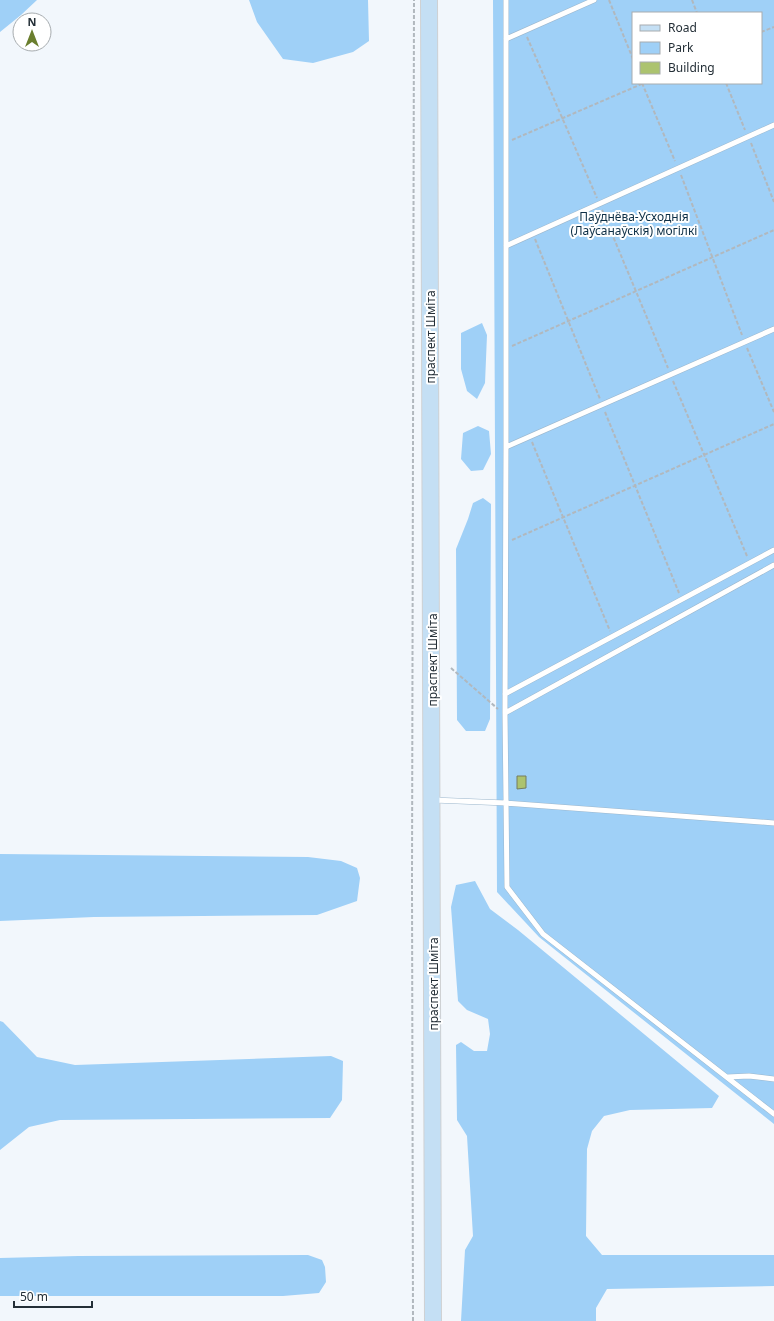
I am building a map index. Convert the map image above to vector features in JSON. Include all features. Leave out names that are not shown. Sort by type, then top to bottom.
[{"type":"main road","name":"праспект Шміта","points":[[429,0],[433,1321]]},
{"type":"lane","points":[[506,0],[505,713],[507,887],[543,934],[774,1114]]},
{"type":"lane","points":[[506,39],[594,0]]},
{"type":"lane","points":[[506,246],[774,125]]},
{"type":"lane","points":[[506,447],[774,329]]},
{"type":"lane","points":[[505,694],[774,550]]},
{"type":"lane","points":[[505,713],[774,565]]},
{"type":"lane","points":[[432,800],[506,803],[774,823]]},
{"type":"lane","points":[[727,1077],[749,1076],[774,1080]]},
{"type":"path","points":[[413,1321],[412,866],[414,0]]},
{"type":"path","points":[[609,0],[632,57]]},
{"type":"path","points":[[692,0],[697,12]]},
{"type":"path","points":[[762,32],[774,27]]},
{"type":"path","points":[[524,31],[600,204],[750,563]]},
{"type":"path","points":[[506,143],[641,84]]},
{"type":"path","points":[[643,84],[774,412]]},
{"type":"path","points":[[506,348],[774,230]]},
{"type":"path","points":[[533,234],[682,600]]},
{"type":"path","points":[[506,543],[774,424]]},
{"type":"path","points":[[530,436],[612,636]]},
{"type":"path","points":[[451,668],[497,708],[505,713]]},
{"type":"green space","points":[[0,0],[37,0],[24,12],[12,12],[12,22],[0,32]]},
{"type":"green space","points":[[249,0],[368,0],[369,41],[353,52],[313,63],[283,59],[257,22]]},
{"type":"green space","name":"Паўднёва-Усходнія (Лаўсанаўскія) могілкі","points":[[493,0],[774,0],[774,1124],[539,937],[497,892]]},
{"type":"green space","points":[[482,323],[487,335],[485,383],[477,399],[467,391],[461,369],[461,333]]},
{"type":"green space","points":[[478,426],[489,431],[491,454],[483,470],[471,471],[461,459],[463,433]]},
{"type":"green space","points":[[483,498],[491,504],[490,719],[485,731],[466,731],[457,720],[456,549],[473,503]]},
{"type":"green space","points":[[0,854],[308,857],[341,861],[357,868],[360,878],[357,901],[317,915],[94,917],[0,921]]},
{"type":"green space","points":[[475,881],[490,909],[518,930],[719,1096],[712,1108],[630,1110],[604,1116],[592,1131],[587,1149],[586,1236],[602,1255],[774,1255],[774,1286],[607,1289],[596,1308],[596,1321],[461,1321],[465,1250],[473,1236],[467,1136],[457,1120],[456,1045],[461,1042],[474,1051],[487,1051],[490,1034],[488,1019],[467,1010],[458,1001],[451,907],[456,885]]},
{"type":"green space","points":[[0,1021],[3,1022],[37,1057],[75,1065],[331,1056],[343,1061],[342,1100],[330,1118],[60,1120],[29,1127],[0,1150]]},
{"type":"green space","points":[[308,1255],[322,1260],[325,1267],[326,1282],[319,1293],[283,1296],[0,1296],[0,1258],[78,1256]]},
{"type":"building","points":[[517,776],[526,776],[526,788],[517,789]]}]
